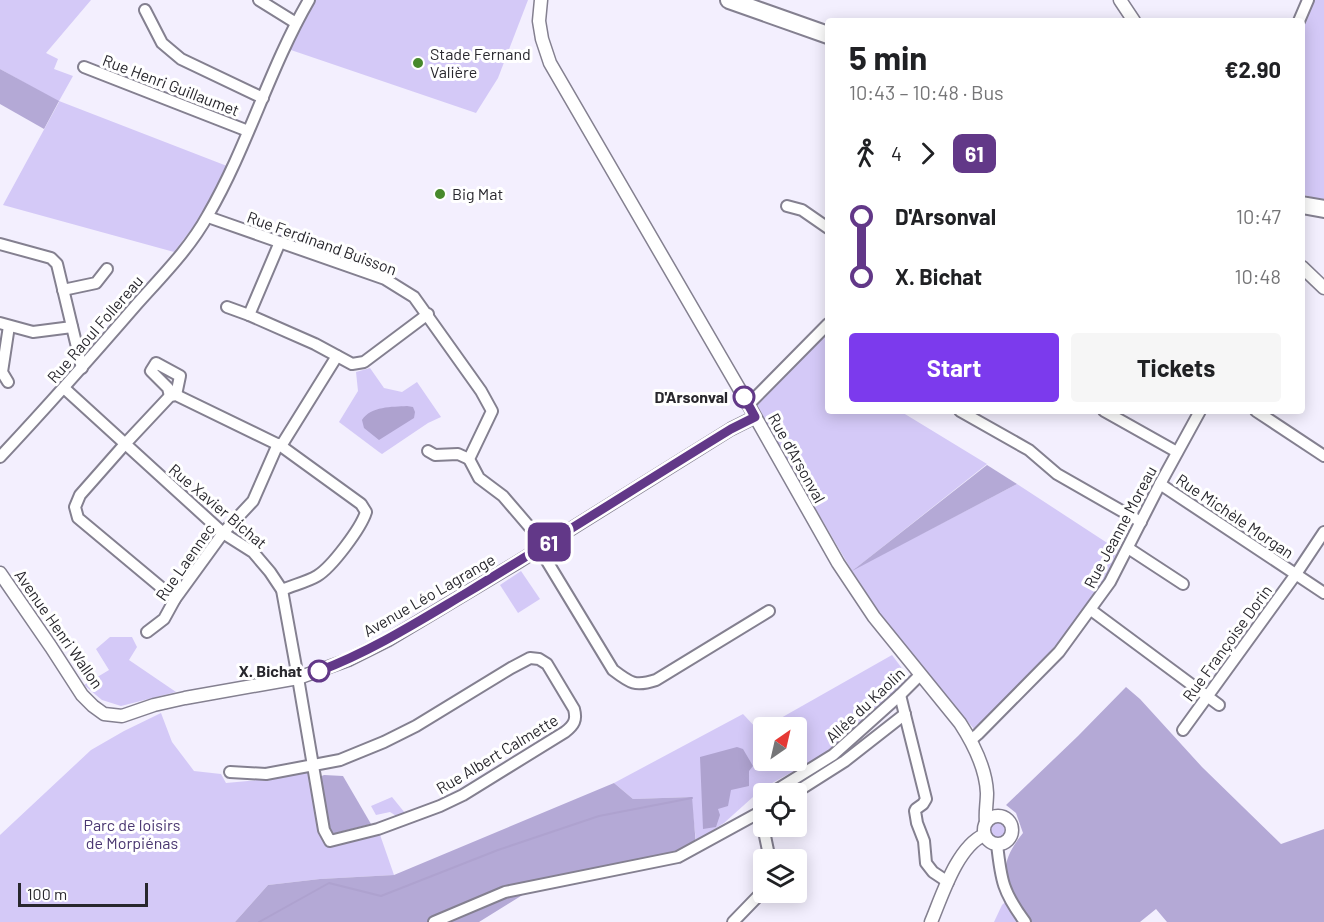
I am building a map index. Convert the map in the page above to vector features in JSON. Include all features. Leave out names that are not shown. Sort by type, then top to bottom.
[{"type":"main road","points":[[729,0],[825,34]]},
{"type":"main road","points":[[1305,206],[1324,209]]},
{"type":"street","points":[[259,0],[296,23]]},
{"type":"street","name":"Rue Raoul Follereau","points":[[0,458],[99,349],[186,248],[208,217],[249,131],[288,39],[309,0]]},
{"type":"street","name":"Rue d'Arsonval","points":[[541,0],[539,21],[550,63],[838,563],[874,617],[960,723],[971,740],[982,768],[987,791],[986,822]]},
{"type":"street","points":[[1120,0],[1132,18]]},
{"type":"street","points":[[1300,18],[1308,0]]},
{"type":"street","points":[[145,10],[162,43],[181,59],[263,98]]},
{"type":"street","name":"Rue Henri Guillaumet","points":[[84,67],[249,131]]},
{"type":"street","points":[[787,206],[802,210],[825,226]]},
{"type":"street","name":"Rue Ferdinand Buisson","points":[[208,217],[385,279],[414,297],[481,391],[492,411],[469,459]]},
{"type":"street","points":[[249,315],[280,242]]},
{"type":"street","points":[[0,244],[51,258],[57,264],[82,368]]},
{"type":"street","points":[[63,290],[96,283],[107,269]]},
{"type":"street","points":[[1305,270],[1324,288]]},
{"type":"street","points":[[227,307],[315,344],[352,364],[364,362],[428,314]]},
{"type":"street","points":[[8,382],[2,372],[5,325],[33,332],[72,327]]},
{"type":"street","points":[[748,404],[825,327]]},
{"type":"street","points":[[75,340],[84,348],[99,349]]},
{"type":"street","name":"Rue Laennec","points":[[147,632],[164,619],[175,599],[223,533],[253,501],[280,445],[337,356]]},
{"type":"street","name":"Rue Xavier Bichat","points":[[64,388],[223,533],[253,552],[282,590],[312,765]]},
{"type":"street","points":[[175,599],[78,518],[75,507],[80,495],[125,444],[173,396],[280,445],[361,504],[366,512],[363,521],[328,568],[316,576],[282,590]]},
{"type":"street","points":[[965,414],[1029,450],[1058,474],[1141,522]]},
{"type":"street","points":[[1109,414],[1178,452]]},
{"type":"street","name":"Rue Jeanne Moreau","points":[[1198,414],[1110,582],[1091,610],[1219,705]]},
{"type":"street","points":[[1261,414],[1324,456]]},
{"type":"street","name":"Avenue Léo Lagrange","points":[[122,716],[185,698],[298,678],[348,660],[388,640],[731,429],[755,417]]},
{"type":"street","points":[[428,451],[435,455],[458,454],[469,459],[479,478],[502,496],[542,546],[613,670],[628,681],[642,684],[656,680],[769,611]]},
{"type":"street","name":"Rue Michèle Morgan","points":[[1160,484],[1324,593]]},
{"type":"street","name":"Rue Françoise Dorin","points":[[1183,729],[1324,532]]},
{"type":"street","points":[[1128,548],[1183,584]]},
{"type":"street","name":"Avenue Henri Wallon","points":[[0,573],[82,695],[104,714],[122,716]]},
{"type":"street","points":[[971,740],[1059,652],[1091,610]]},
{"type":"street","name":"Rue Albert Calmette","points":[[230,772],[266,774],[312,765],[340,760],[416,726],[530,657],[547,664],[576,716],[575,722],[565,732],[463,795],[402,821],[330,841],[324,830],[312,765]]},
{"type":"street","name":"Allée du Kaolin","points":[[788,783],[833,755],[920,675]]},
{"type":"street","points":[[900,695],[926,799],[915,811],[924,841],[926,863],[933,873],[948,882]]},
{"type":"street","points":[[807,785],[845,761],[905,714]]},
{"type":"street","name":"Rue d'Arsonval","points":[[987,791],[1004,817]]},
{"type":"street","points":[[434,922],[506,892],[678,857],[753,814]]},
{"type":"street","points":[[996,815],[1004,817],[1011,823],[1011,836],[1006,842],[997,844],[989,842],[983,830],[986,822],[996,815]]},
{"type":"street","points":[[931,922],[958,863],[967,849],[984,835]]},
{"type":"street","points":[[997,844],[999,868],[1005,890],[1025,922]]},
{"type":"street","points":[[733,922],[753,901]]},
{"type":"green space","points":[[0,0],[91,0],[46,53],[58,59],[54,69],[73,76],[59,101],[227,166],[203,214],[174,252],[3,205],[59,102],[0,69]]},
{"type":"green space","name":"Stade Fernand Valière","points":[[314,0],[528,0],[498,78],[476,113],[288,49]]},
{"type":"green space","points":[[1311,0],[1324,0],[1324,201],[1305,195],[1303,18]]},
{"type":"green space","points":[[825,334],[825,414],[905,414],[987,464],[856,568],[1017,484],[1118,550],[1104,581],[1061,640],[975,730],[898,642],[852,571],[755,406]]},
{"type":"green space","points":[[370,368],[384,388],[402,392],[417,382],[441,417],[428,423],[382,454],[339,422],[358,391],[356,372]]},
{"type":"green space","points":[[521,571],[540,599],[518,613],[500,585]]},
{"type":"green space","points":[[110,637],[132,637],[137,647],[129,660],[176,692],[121,706],[102,700],[84,685],[109,670],[96,649]]},
{"type":"green space","points":[[892,655],[907,675],[905,682],[862,725],[825,754],[807,764],[807,717],[783,717]]},
{"type":"green space","name":"Parc de loisirs de Morpiénas","points":[[161,713],[172,742],[194,771],[221,774],[226,783],[268,779],[312,765],[330,841],[378,829],[394,875],[320,879],[268,885],[235,922],[0,922],[0,835],[91,750]]},
{"type":"green space","points":[[743,714],[753,725],[753,771],[794,771],[772,783],[753,783],[753,797],[724,823],[696,841],[691,797],[633,799],[614,783]]},
{"type":"green space","points":[[392,797],[405,813],[398,817],[390,812],[376,815],[371,806]]},
{"type":"green space","points":[[997,820],[1004,823],[1007,830],[1004,837],[997,840],[990,837],[987,830],[990,823]]},
{"type":"green space","points":[[1012,896],[1030,922],[994,922],[1002,905]]},
{"type":"shaded area","points":[[0,69],[59,101],[44,129],[0,104]]},
{"type":"shaded area","points":[[413,407],[414,418],[379,440],[364,428],[362,420],[371,412],[382,408]]},
{"type":"shaded area","points":[[987,465],[1017,484],[852,571]]},
{"type":"shaded area","points":[[1126,687],[1140,699],[1202,767],[1281,844],[1324,829],[1324,922],[1167,922],[1156,909],[1140,922],[1030,922],[1009,888],[1006,878],[1008,857],[1023,833],[1016,813],[1006,805]]},
{"type":"shaded area","points":[[737,747],[743,749],[753,766],[749,771],[749,786],[731,790],[728,806],[718,809],[720,815],[716,827],[703,829],[700,757]]},
{"type":"shaded area","points":[[324,775],[343,776],[371,824],[332,834],[326,828],[317,778]]},
{"type":"shaded area","points":[[614,783],[633,799],[692,797],[696,846],[529,891],[479,922],[235,922],[268,885],[320,879],[394,875]]},
{"type":"waterway","points":[[259,922],[329,883],[381,896],[498,850],[599,816],[692,798]]},
{"type":"bus line","name":"61","points":[[319,671],[348,660],[388,640],[731,429],[755,417],[744,397]]},
{"type":"place","name":"Stade Fernand Valière","points":[[418,63]]},
{"type":"place","name":"Big Mat","points":[[440,194]]},
{"type":"place","name":"D'Arsonval","points":[[744,397]]},
{"type":"place","name":"X. Bichat","points":[[319,671]]}]
